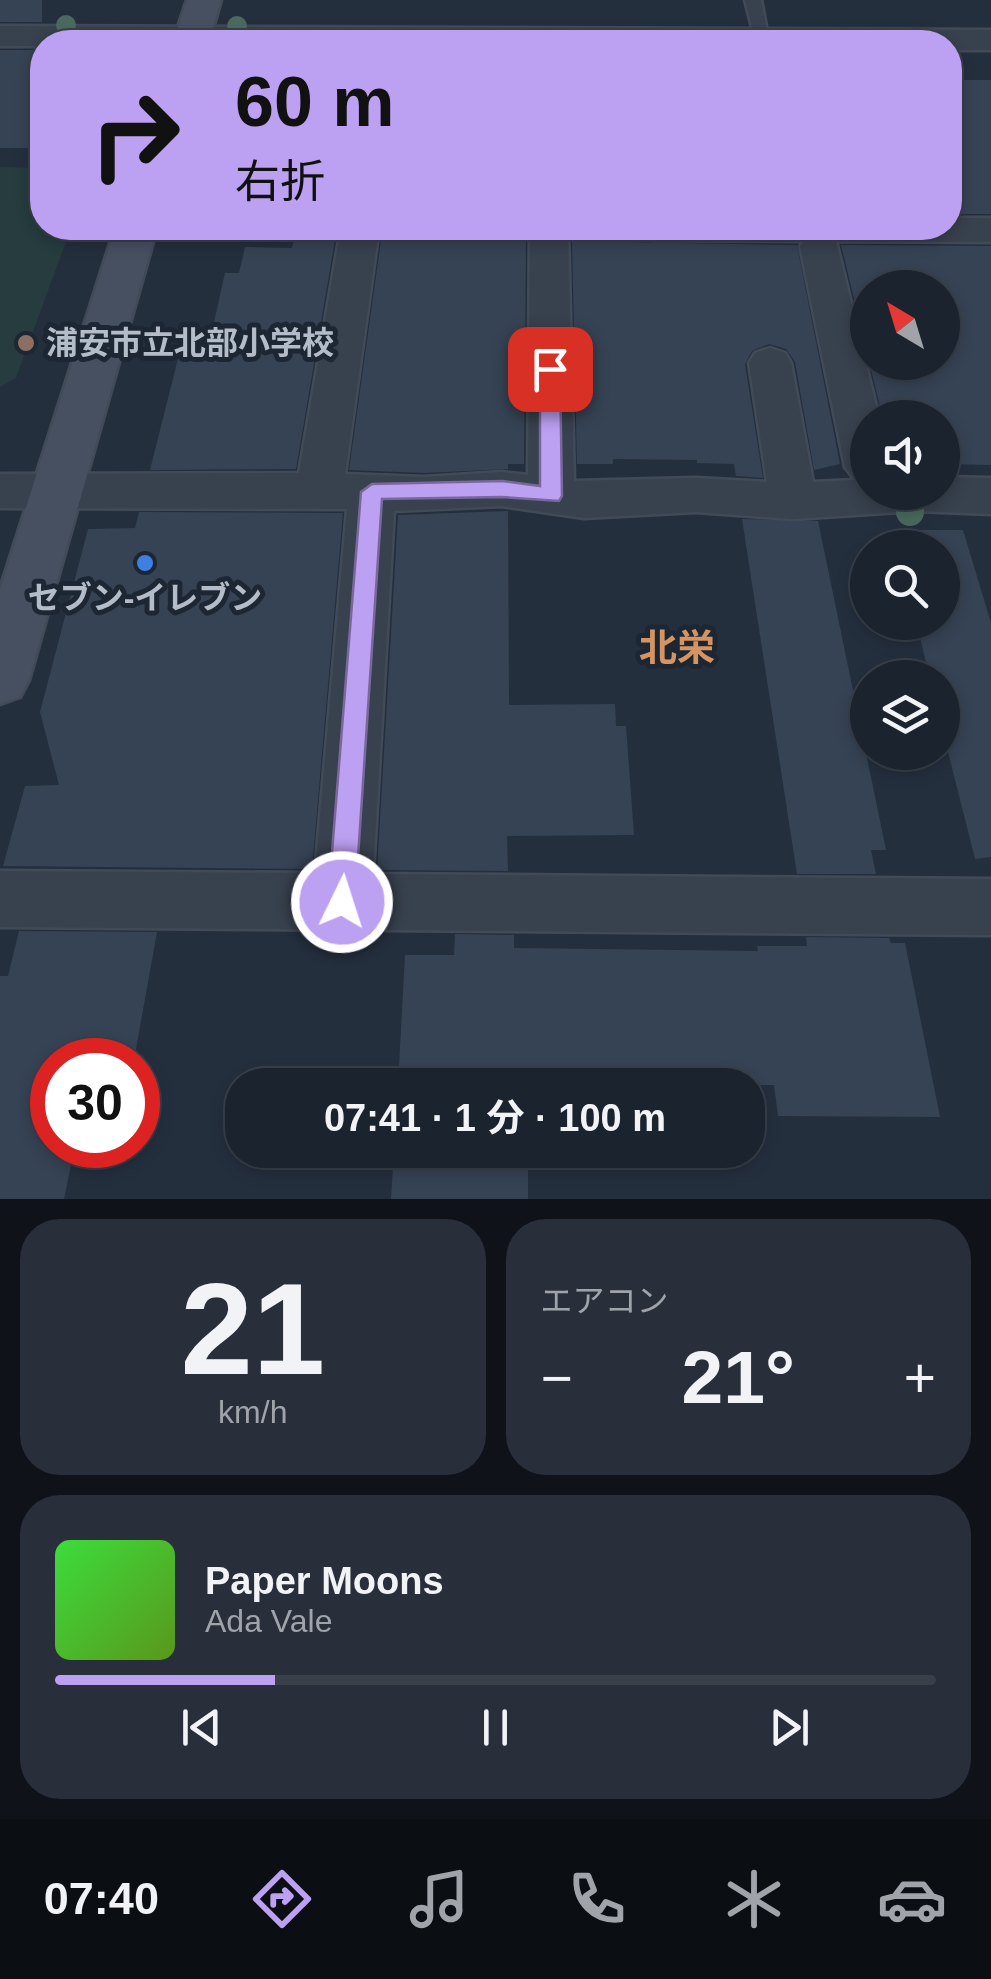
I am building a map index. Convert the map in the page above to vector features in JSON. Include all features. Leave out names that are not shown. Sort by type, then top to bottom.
[{"type":"street","points":[[20,0],[2,36],[30,37]]},
{"type":"street","points":[[195,30],[204,0]]},
{"type":"street","points":[[962,40],[991,40]]},
{"type":"street","points":[[962,230],[991,230]]},
{"type":"street","points":[[0,680],[132,240]]},
{"type":"street","points":[[320,489],[358,240]]},
{"type":"street","points":[[549,240],[551,496]]},
{"type":"street","points":[[820,246],[854,400]]},
{"type":"street","points":[[770,363],[793,502]]},
{"type":"street","points":[[0,490],[502,489],[584,500],[696,495],[793,502],[850,490]]},
{"type":"street","points":[[342,902],[372,492]]},
{"type":"street","points":[[960,493],[991,496]]},
{"type":"street","points":[[0,899],[991,908]]},
{"type":"lane","points":[[754,0],[761,30]]},
{"type":"green space","points":[[0,167],[30,168],[30,240],[67,240],[16,378],[0,387]]},
{"type":"building","points":[[0,0],[42,0],[42,22],[0,22]]},
{"type":"building","points":[[0,50],[30,50],[30,148],[0,148]]},
{"type":"building","points":[[962,80],[991,80],[991,214],[962,214]]},
{"type":"building","points":[[294,240],[335,240],[296,469],[150,470],[184,335],[211,336],[225,273],[239,273],[245,247],[292,248]]},
{"type":"building","points":[[381,240],[526,241],[524,464],[508,464],[508,469],[424,473],[349,470]]},
{"type":"building","points":[[572,241],[797,245],[840,464],[814,470],[795,362],[786,349],[769,344],[752,351],[745,364],[763,478],[736,476],[734,464],[697,460],[613,459],[613,464],[577,464]]},
{"type":"building","points":[[841,245],[991,246],[991,465],[960,464],[960,400],[878,400],[874,380],[960,380],[960,270],[850,270],[850,282]]},
{"type":"building","points":[[508,511],[509,705],[615,704],[616,726],[626,726],[634,835],[507,836],[508,871],[377,870],[398,515]]},
{"type":"building","points":[[139,512],[343,513],[312,869],[3,866],[25,786],[59,785],[40,712],[88,529],[135,528]]},
{"type":"building","points":[[742,519],[818,521],[850,676],[850,770],[869,770],[886,850],[871,850],[876,874],[797,874]]},
{"type":"building","points":[[963,530],[991,623],[991,857],[975,859],[953,770],[960,770],[960,660],[926,660],[920,640],[960,640]]},
{"type":"building","points":[[19,931],[157,932],[138,1038],[30,1038],[30,1168],[70,1168],[64,1199],[0,1199],[0,976],[8,976]]},
{"type":"building","points":[[455,934],[514,935],[514,948],[758,951],[757,946],[807,946],[806,937],[889,938],[891,943],[905,943],[940,1117],[778,1116],[774,1085],[765,1085],[765,1068],[399,1068],[405,955],[454,955]]},
{"type":"building","points":[[393,1168],[528,1168],[528,1199],[391,1199]]},
{"type":"place","name":"浦安市立北部小学校","points":[[26,343]]},
{"type":"place","name":"セブン-イレブン","points":[[145,563]]},
{"type":"district","name":"北栄","points":[[677,648]]},
{"type":"route","points":[[342,902],[372,492],[424,494],[502,489],[551,496],[550,369]]}]
